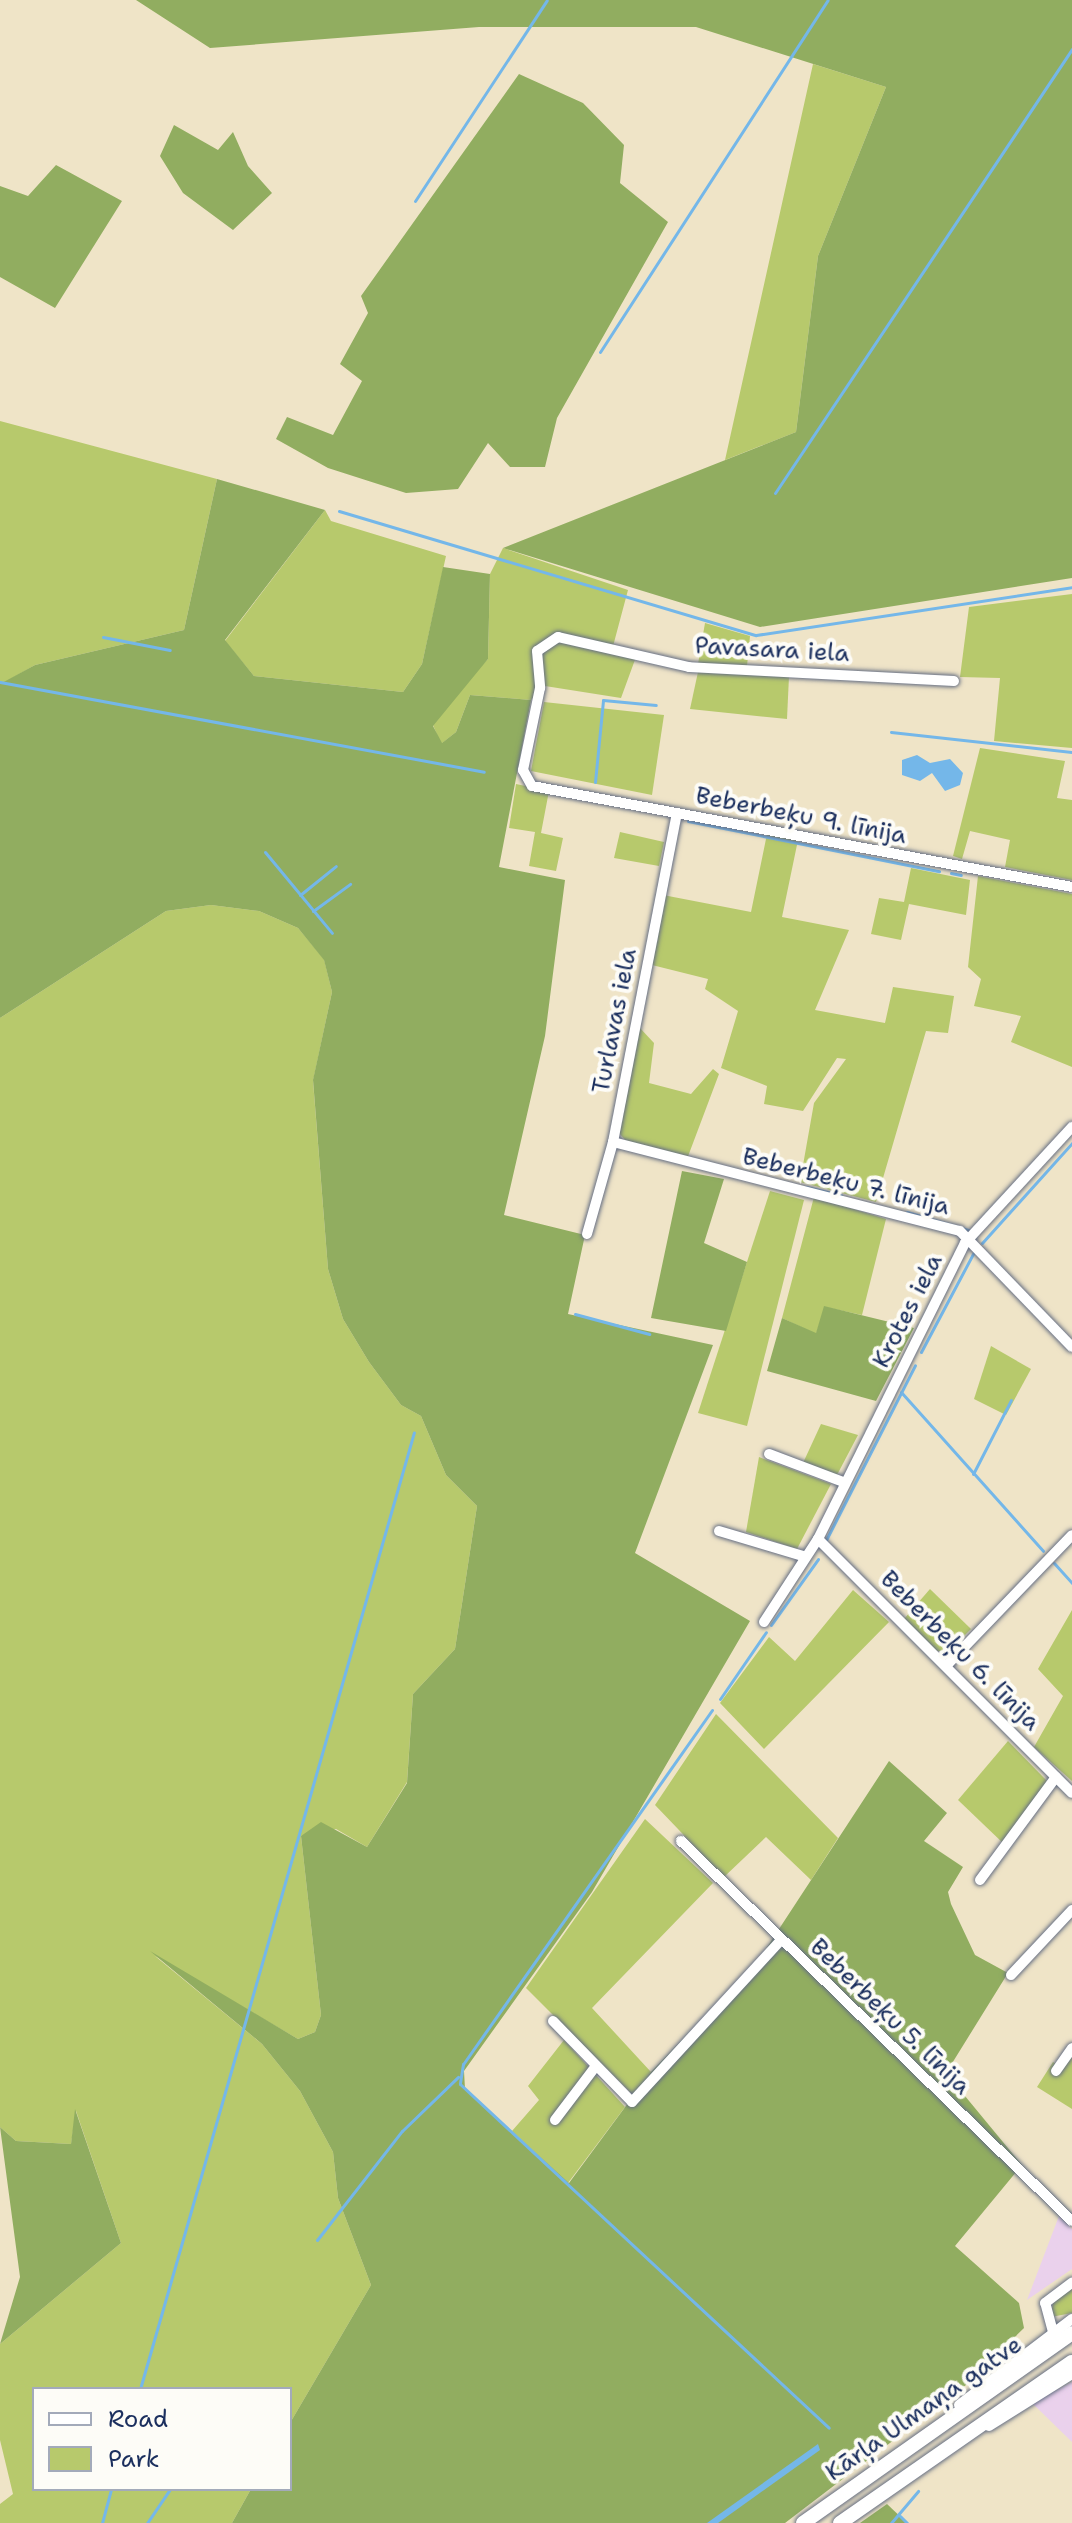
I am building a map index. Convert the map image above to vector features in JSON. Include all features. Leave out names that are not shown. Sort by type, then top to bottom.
[{"type":"highway","name":"Kārļa Ulmaņa gatve","points":[[803,2523],[913,2442],[1072,2333]]},
{"type":"highway","name":"Kārļa Ulmaņa gatve","points":[[840,2523],[1072,2362]]},
{"type":"street","name":"Pavasara iela","points":[[526,780],[540,688],[537,651],[558,637],[689,667],[954,681]]},
{"type":"street","name":"Beberbeķu 9. līnija","points":[[526,780],[677,813],[1072,887]]},
{"type":"street","name":"Turlavas iela","points":[[587,1234],[613,1142],[677,813]]},
{"type":"street","name":"Krotes iela","points":[[764,1622],[803,1556],[818,1539],[843,1482],[972,1239],[1072,1127]]},
{"type":"street","name":"Beberbeķu 7. līnija","points":[[613,1142],[947,1226],[972,1239],[1072,1347]]},
{"type":"street","points":[[769,1454],[843,1482]]},
{"type":"street","points":[[719,1531],[803,1556]]},
{"type":"street","points":[[947,1665],[1072,1535]]},
{"type":"street","name":"Beberbeķu 6. līnija","points":[[818,1539],[1072,1793]]},
{"type":"street","points":[[980,1880],[1056,1777]]},
{"type":"street","name":"Beberbeķu 5. līnija","points":[[681,1841],[1072,2221]]},
{"type":"street","points":[[1011,1975],[1072,1910]]},
{"type":"street","points":[[553,2021],[632,2102],[781,1940]]},
{"type":"street","points":[[1056,2071],[1072,2048]]},
{"type":"street","points":[[555,2120],[596,2066]]},
{"type":"street","points":[[1053,2332],[1045,2303],[1072,2283]]},
{"type":"street","points":[[913,2442],[1072,2319]]},
{"type":"street","points":[[942,2452],[1072,2374]]},
{"type":"shaded area","points":[[1059,2216],[1072,2229],[1072,2269],[1027,2300]]},
{"type":"shaded area","points":[[1072,2382],[1072,2442],[1032,2403]]},
{"type":"green space","points":[[136,0],[1072,0],[1072,578],[760,627],[503,548],[796,432],[818,256],[886,87],[696,27],[479,27],[210,48]]},
{"type":"green space","points":[[813,64],[886,87],[818,256],[796,432],[725,460]]},
{"type":"green space","points":[[519,74],[583,103],[624,145],[620,183],[668,222],[557,418],[545,467],[510,467],[488,443],[458,489],[406,493],[328,468],[276,439],[287,417],[333,435],[362,381],[340,364],[368,313],[361,296]]},
{"type":"green space","points":[[174,125],[218,150],[233,132],[248,166],[272,193],[233,230],[183,193],[160,156]]},
{"type":"green space","points":[[56,165],[122,201],[55,308],[0,277],[0,186],[28,196]]},
{"type":"green space","points":[[0,421],[217,479],[184,630],[35,665],[0,685]]},
{"type":"green space","points":[[217,479],[325,510],[225,640],[254,676],[403,692],[422,664],[443,567],[490,574],[488,659],[433,726],[442,743],[456,732],[470,695],[531,700],[499,867],[565,880],[545,1036],[504,1215],[585,1235],[568,1314],[713,1345],[635,1553],[750,1621],[592,1892],[464,2071],[465,2089],[569,2183],[651,2072],[758,1961],[889,1761],[947,1813],[924,1841],[963,1867],[948,1892],[951,1904],[975,1955],[1008,1973],[946,2073],[1022,2165],[955,2246],[1019,2303],[1024,2328],[966,2385],[785,2523],[232,2523],[250,2491],[292,2491],[292,2420],[371,2285],[338,2198],[333,2152],[300,2091],[262,2044],[150,1951],[298,2039],[315,2032],[321,2015],[301,1836],[321,1822],[367,1847],[407,1783],[413,1694],[455,1649],[477,1506],[446,1475],[421,1416],[401,1405],[369,1362],[343,1319],[328,1269],[313,1080],[332,992],[324,960],[298,928],[259,911],[211,905],[166,911],[0,1018],[0,684],[35,665],[184,630]]},
{"type":"green space","points":[[325,510],[331,521],[446,556],[422,664],[403,692],[254,676],[225,641]]},
{"type":"green space","points":[[503,548],[628,590],[612,650],[636,657],[621,698],[545,686],[531,700],[470,695],[456,732],[441,744],[433,725],[443,705],[488,659],[490,574]]},
{"type":"green space","points":[[1072,594],[1072,748],[994,741],[1000,678],[960,677],[969,607]]},
{"type":"green space","points":[[705,623],[750,636],[747,666],[698,664]]},
{"type":"green space","points":[[698,672],[789,676],[787,719],[690,709]]},
{"type":"green space","points":[[544,702],[664,715],[652,795],[531,771]]},
{"type":"green space","points":[[980,748],[1065,761],[1057,798],[1072,800],[1072,880],[1005,867],[1010,840],[970,831],[962,859],[953,856]]},
{"type":"green space","points":[[516,784],[549,791],[541,833],[563,838],[556,871],[529,866],[535,832],[509,828]]},
{"type":"green space","points":[[620,832],[664,842],[659,866],[614,858]]},
{"type":"green space","points":[[767,834],[798,840],[782,917],[849,930],[815,1010],[885,1023],[893,987],[954,996],[948,1033],[926,1031],[876,1202],[800,1182],[814,1103],[846,1059],[837,1058],[803,1111],[764,1104],[767,1086],[721,1068],[738,1011],[705,989],[708,979],[652,965],[663,895],[751,912]]},
{"type":"green space","points":[[911,868],[970,880],[966,915],[909,904],[901,940],[871,934],[879,898],[904,902]]},
{"type":"green space","points":[[978,876],[1072,894],[1072,1067],[1011,1042],[1021,1016],[974,1006],[981,979],[968,967]]},
{"type":"green space","points":[[211,905],[259,911],[298,928],[324,959],[332,992],[313,1081],[328,1269],[343,1319],[369,1362],[401,1405],[421,1416],[446,1475],[477,1506],[455,1649],[413,1694],[407,1782],[367,1847],[336,1829],[301,1836],[321,2015],[315,2032],[298,2039],[155,1956],[262,2044],[300,2091],[333,2152],[338,2198],[371,2285],[292,2420],[292,2387],[32,2387],[32,2491],[250,2491],[232,2523],[0,2523],[0,2504],[13,2494],[0,2440],[0,2344],[121,2243],[76,2111],[71,2144],[16,2141],[0,2127],[0,1018],[166,911]]},
{"type":"green space","points":[[639,1027],[654,1043],[649,1083],[691,1094],[713,1069],[719,1074],[687,1159],[628,1143],[619,1133]]},
{"type":"green space","points":[[682,1171],[724,1179],[704,1243],[747,1262],[726,1331],[651,1318]]},
{"type":"green space","points":[[770,1191],[804,1200],[747,1426],[698,1413]]},
{"type":"green space","points":[[814,1197],[886,1219],[862,1315],[825,1307],[816,1334],[782,1318]]},
{"type":"green space","points":[[824,1306],[914,1328],[876,1401],[767,1371],[782,1318],[816,1333]]},
{"type":"green space","points":[[991,1346],[1031,1369],[1006,1415],[974,1399]]},
{"type":"green space","points":[[821,1424],[858,1435],[837,1475],[803,1463]]},
{"type":"green space","points":[[759,1457],[831,1484],[797,1549],[746,1532]]},
{"type":"green space","points":[[930,1589],[971,1629],[949,1651],[935,1651],[904,1619]]},
{"type":"green space","points":[[853,1590],[889,1622],[764,1749],[720,1703],[769,1637],[795,1661]]},
{"type":"green space","points":[[1072,1610],[1072,1781],[1034,1747],[1063,1696],[1038,1669]]},
{"type":"green space","points":[[716,1714],[838,1838],[811,1880],[766,1837],[724,1877],[655,1805]]},
{"type":"green space","points":[[1008,1741],[1047,1781],[1005,1845],[958,1800]]},
{"type":"green space","points":[[645,1819],[713,1883],[592,2008],[651,2072],[634,2096],[526,1988]]},
{"type":"green space","points":[[564,2040],[625,2107],[568,2183],[512,2131],[539,2100],[528,2086]]},
{"type":"green space","points":[[1072,2056],[1072,2109],[1037,2087],[1053,2062],[1063,2068]]},
{"type":"green space","points":[[75,2109],[121,2243],[0,2344],[20,2277],[0,2127],[16,2141],[71,2144]]},
{"type":"green space","points":[[1072,2288],[1072,2313],[1051,2317],[1053,2302]]},
{"type":"green space","points":[[887,2504],[907,2523],[860,2523]]},
{"type":"water","points":[[917,755],[930,763],[950,759],[963,773],[960,785],[945,791],[932,773],[920,781],[902,775],[902,760]]},
{"type":"water","points":[[818,2444],[820,2450],[718,2523],[707,2523]]},
{"type":"waterway","points":[[415,201],[547,0]]},
{"type":"waterway","points":[[600,352],[828,0]]},
{"type":"waterway","points":[[775,493],[1072,49]]},
{"type":"waterway","points":[[339,511],[756,635],[1072,587]]},
{"type":"waterway","points":[[103,637],[170,650]]},
{"type":"waterway","points":[[0,682],[484,772]]},
{"type":"waterway","points":[[595,782],[603,700],[656,705]]},
{"type":"waterway","points":[[891,732],[1072,752]]},
{"type":"waterway","points":[[688,821],[939,871]]},
{"type":"waterway","points":[[265,852],[332,933]]},
{"type":"waterway","points":[[300,895],[336,866]]},
{"type":"waterway","points":[[951,873],[961,875]]},
{"type":"waterway","points":[[313,911],[350,884]]},
{"type":"waterway","points":[[982,1243],[1072,1143]]},
{"type":"waterway","points":[[806,1187],[841,1195]]},
{"type":"waterway","points":[[907,1212],[972,1231]]},
{"type":"waterway","points":[[921,1352],[975,1250]]},
{"type":"waterway","points":[[575,1314],[649,1334]]},
{"type":"waterway","points":[[826,1540],[915,1365]]},
{"type":"waterway","points":[[901,1392],[1043,1551]]},
{"type":"waterway","points":[[973,1474],[1011,1400]]},
{"type":"waterway","points":[[141,2387],[414,1432]]},
{"type":"waterway","points":[[771,1625],[818,1559]]},
{"type":"waterway","points":[[1054,1563],[1072,1583]]},
{"type":"waterway","points":[[720,1699],[766,1632]]},
{"type":"waterway","points":[[712,1710],[463,2064],[460,2084],[829,2428]]},
{"type":"waterway","points":[[317,2240],[402,2131],[458,2077]]},
{"type":"waterway","points":[[102,2523],[110,2491]]},
{"type":"waterway","points":[[147,2523],[169,2491]]},
{"type":"waterway","points":[[891,2523],[918,2491]]},
{"type":"waterway","points":[[900,2516],[907,2523]]}]
